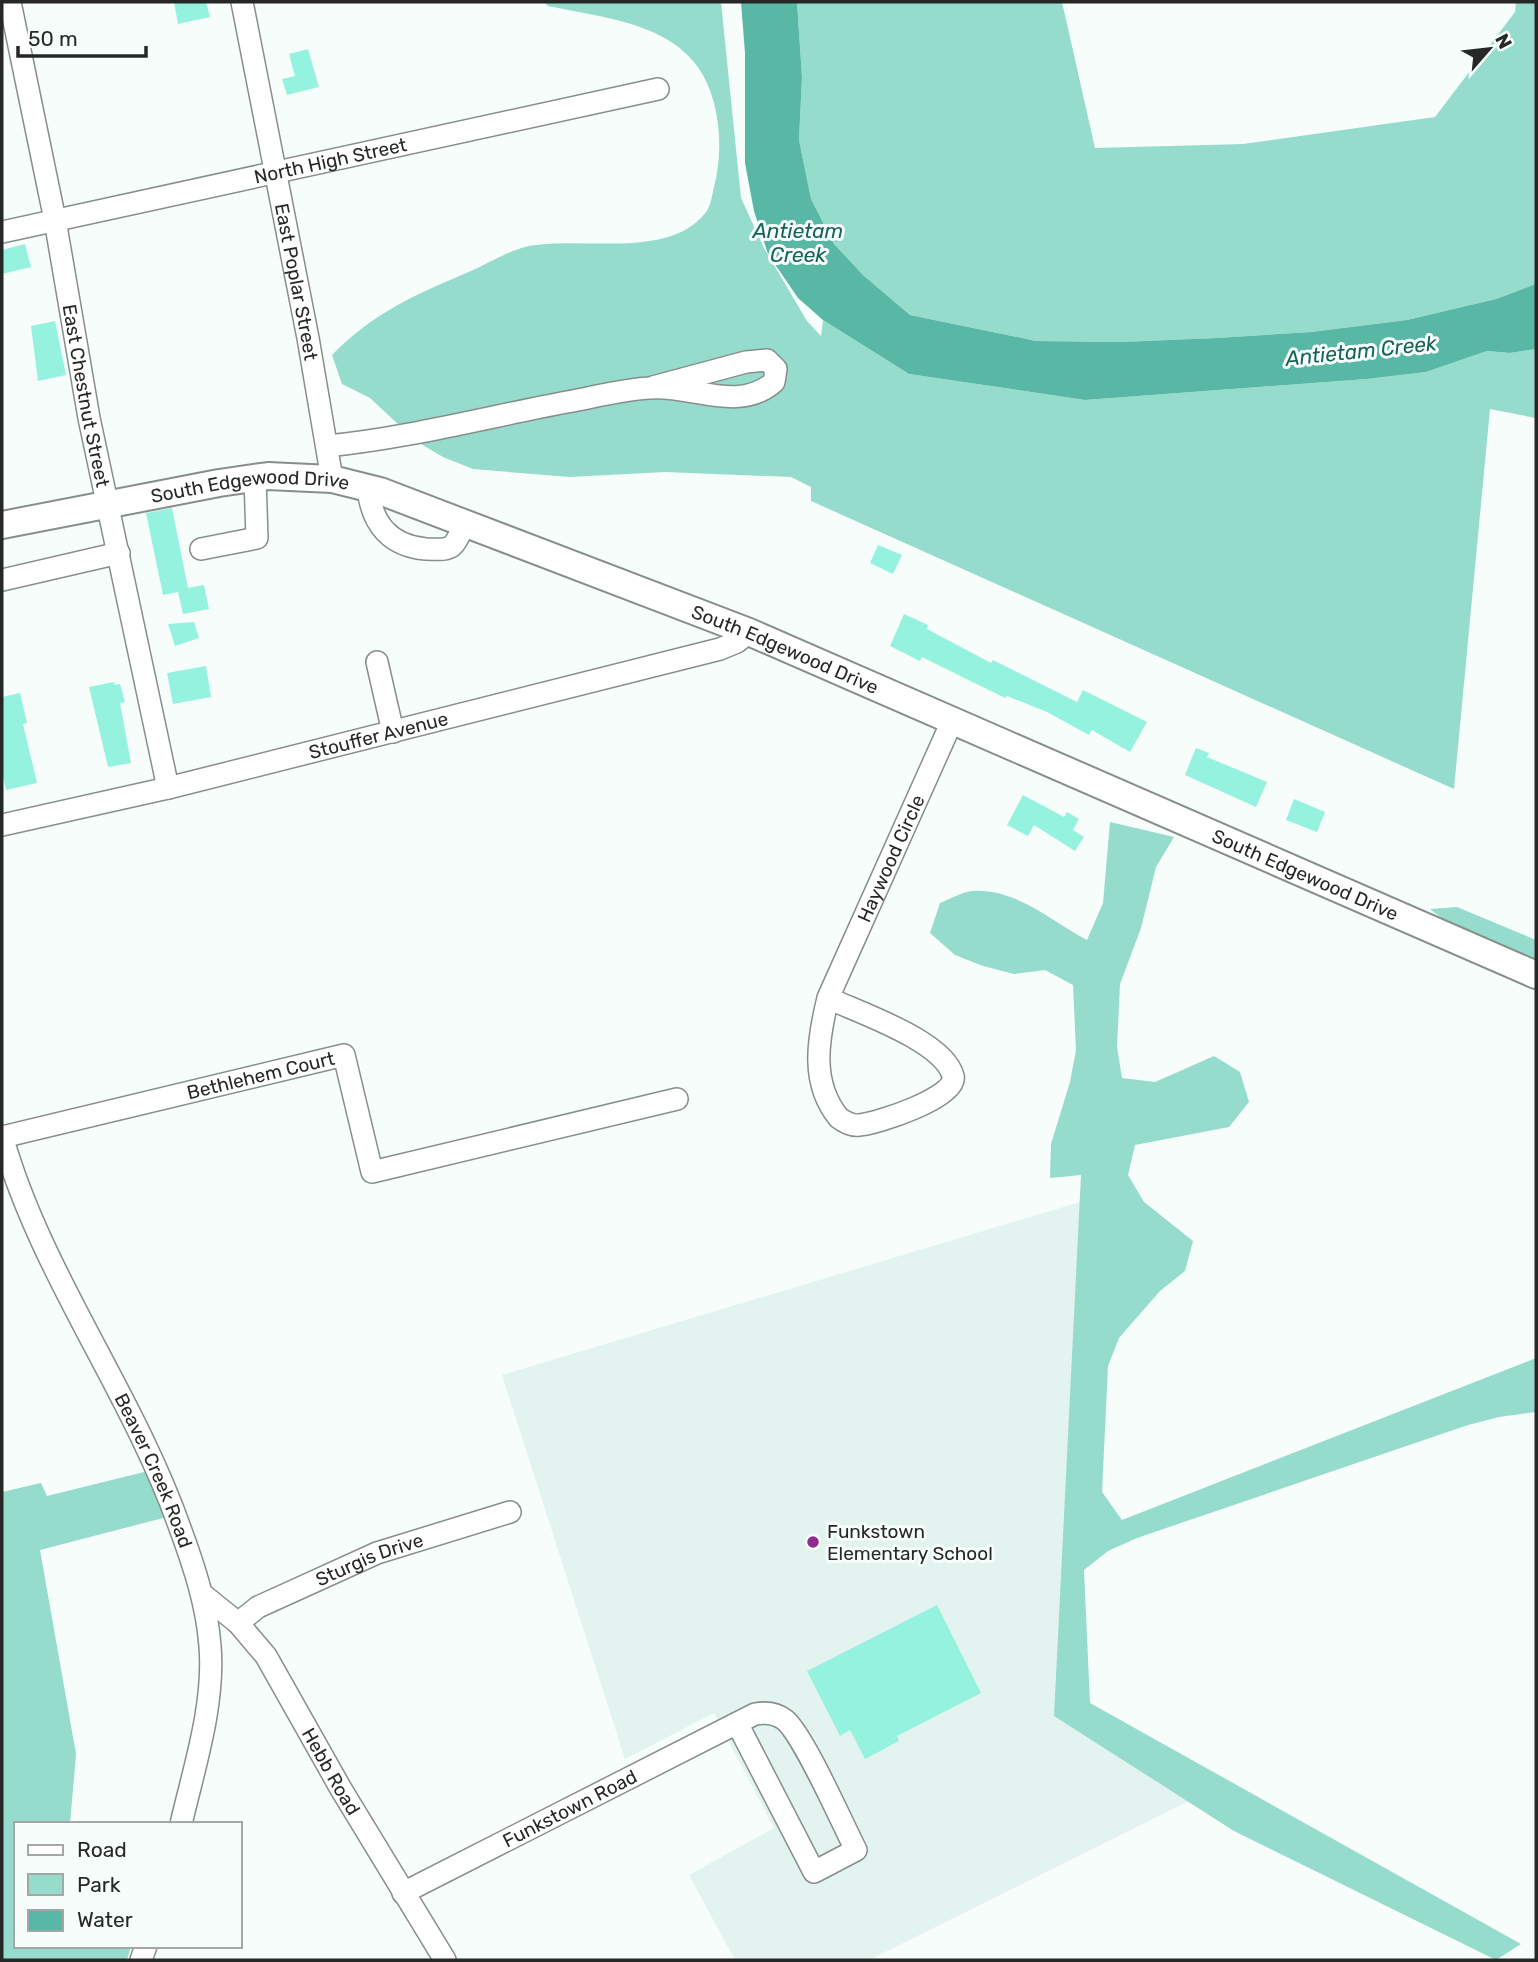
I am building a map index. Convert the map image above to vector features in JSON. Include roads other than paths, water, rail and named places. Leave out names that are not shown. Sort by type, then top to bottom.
[{"type":"main road","name":"South Edgewood Drive","points":[[2,525],[255,478],[332,479],[368,489],[465,522],[750,632],[1536,975]]},
{"type":"street","name":"East Chestnut Street","points":[[10,2],[55,220],[89,418],[168,788]]},
{"type":"street","name":"East Poplar Street","points":[[242,2],[277,172],[332,479]]},
{"type":"street","name":"North High Street","points":[[2,232],[659,89]]},
{"type":"street","points":[[327,446],[382,441],[463,422],[653,387],[746,362],[767,360],[776,369],[774,382],[763,392],[737,397],[653,387]]},
{"type":"street","points":[[201,549],[257,538],[255,478]]},
{"type":"street","points":[[368,489],[375,516],[394,541],[406,547],[443,550],[454,545],[465,522]]},
{"type":"street","points":[[2,580],[119,553]]},
{"type":"street","name":"Stouffer Avenue","points":[[2,825],[393,733],[720,649],[737,642],[750,632]]},
{"type":"street","points":[[377,662],[393,733]]},
{"type":"street","name":"Haywood Circle","points":[[828,998],[931,1047],[950,1069],[954,1079],[953,1086],[934,1101],[860,1125],[839,1118],[823,1092],[818,1038],[828,998],[953,719]]},
{"type":"street","name":"Bethlehem Court","points":[[2,1137],[344,1055],[372,1172],[677,1099]]},
{"type":"street","name":"Beaver Creek Road","points":[[2,1137],[31,1219],[136,1422],[167,1489],[202,1594],[211,1648],[207,1695],[200,1744],[181,1822]]},
{"type":"street","name":"Sturgis Drive","points":[[237,1623],[258,1607],[377,1553],[510,1511]]},
{"type":"street","name":"Hebb Road","points":[[202,1594],[237,1623],[266,1656],[403,1893],[445,1960]]},
{"type":"street","name":"Funkstown Road","points":[[403,1893],[737,1723],[765,1712],[787,1721],[856,1850],[814,1872],[737,1723]]},
{"type":"water","name":"Antietam Creek","points":[[741,2],[797,2],[802,77],[799,140],[811,199],[834,244],[863,275],[910,315],[1036,341],[1121,342],[1217,338],[1311,332],[1407,320],[1496,299],[1536,284],[1536,349],[1510,353],[1487,351],[1426,372],[1367,379],[1085,400],[909,374],[823,320],[798,298],[768,254],[754,211],[745,163],[745,53]]},
{"type":"place","name":"Funkstown Elementary School","points":[[813,1542]]}]
